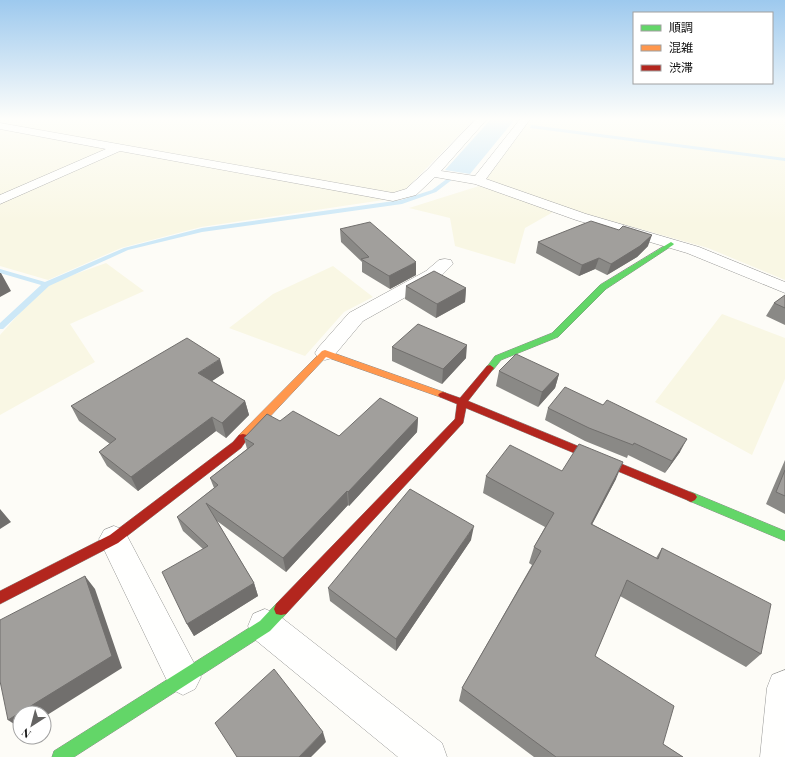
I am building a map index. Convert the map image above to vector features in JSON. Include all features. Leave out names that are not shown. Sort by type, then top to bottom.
[{"type":"street","points":[[0,200],[105,153]]},
{"type":"street","points":[[147,153],[393,197],[411,192],[432,173],[450,153]]},
{"type":"street","points":[[478,181],[499,153]]},
{"type":"street","points":[[432,173],[478,181],[581,217],[693,250],[785,288]]},
{"type":"street","points":[[60,757],[265,626],[460,420],[462,402],[498,358],[555,335],[603,287],[671,244]]},
{"type":"street","points":[[0,598],[114,539],[237,445],[325,353],[356,318],[432,275],[445,264]]},
{"type":"street","points":[[325,353],[462,402],[785,536]]},
{"type":"street","points":[[114,539],[183,677]]},
{"type":"street","points":[[265,626],[428,757]]},
{"type":"street","points":[[779,757],[785,688]]},
{"type":"shaded area","points":[[0,153],[441,153],[397,198],[201,227],[121,248],[48,280],[0,266]]},
{"type":"shaded area","points":[[504,153],[785,153],[785,280],[708,248],[562,207],[525,228],[515,264],[455,246],[450,218],[409,208],[479,186]]},
{"type":"shaded area","points":[[106,263],[144,291],[70,324],[95,362],[0,415],[0,335],[45,285]]},
{"type":"shaded area","points":[[333,266],[373,297],[344,312],[305,356],[229,328],[273,294]]},
{"type":"shaded area","points":[[722,314],[785,338],[785,379],[752,455],[655,402]]},
{"type":"water","points":[[460,153],[487,153],[470,174],[445,170]]},
{"type":"water","points":[[726,153],[749,153],[785,158],[785,161]]},
{"type":"building","points":[[591,221],[619,230],[623,226],[652,235],[640,246],[611,264],[599,258],[582,265],[538,242]]},
{"type":"building","points":[[370,222],[416,262],[389,276],[361,259],[369,257],[340,229]]},
{"type":"building","points":[[434,271],[466,288],[437,304],[406,286]]},
{"type":"building","points":[[785,295],[785,308],[774,303]]},
{"type":"building","points":[[418,324],[467,345],[443,369],[392,347]]},
{"type":"building","points":[[187,338],[220,359],[198,373],[245,401],[222,423],[212,417],[131,477],[99,452],[116,439],[71,406]]},
{"type":"building","points":[[516,354],[559,374],[542,392],[499,371]]},
{"type":"building","points":[[565,387],[603,405],[607,400],[687,439],[672,461],[634,443],[633,445],[589,428],[548,408]]},
{"type":"building","points":[[380,398],[418,418],[283,558],[206,503],[254,583],[187,624],[162,572],[208,546],[177,517],[218,485],[210,478],[254,444],[244,438],[267,414],[280,421],[293,411],[339,436]]},
{"type":"building","points":[[579,444],[623,462],[591,524],[658,559],[662,548],[771,604],[761,654],[627,580],[595,656],[674,706],[663,744],[683,757],[556,757],[462,688],[541,551],[534,547],[554,513],[486,476],[510,445],[562,471]]},
{"type":"building","points":[[785,470],[785,496],[776,492]]},
{"type":"building","points":[[410,489],[474,526],[396,639],[328,588]]},
{"type":"building","points":[[85,576],[112,656],[32,705],[12,705],[12,718],[8,720],[0,681],[0,620]]},
{"type":"building","points":[[274,669],[323,732],[299,757],[237,757],[215,723]]},
{"type":"waterway","points":[[46,284],[126,249],[202,230],[402,202],[434,191],[450,179]]},
{"type":"waterway","points":[[0,271],[46,284]]},
{"type":"waterway","points":[[0,327],[46,284]]},
{"type":"traffic: fast","points":[[490,368],[498,358],[555,335],[603,287],[671,244]]},
{"type":"traffic: fast","points":[[691,497],[785,536]]},
{"type":"traffic: fast","points":[[60,757],[265,626],[281,609]]},
{"type":"traffic: slow","points":[[243,438],[325,353],[443,395]]},
{"type":"traffic: jam","points":[[281,609],[460,420],[462,402],[490,368]]},
{"type":"traffic: jam","points":[[443,395],[691,497]]},
{"type":"traffic: jam","points":[[0,598],[114,539],[237,445],[243,438]]}]
